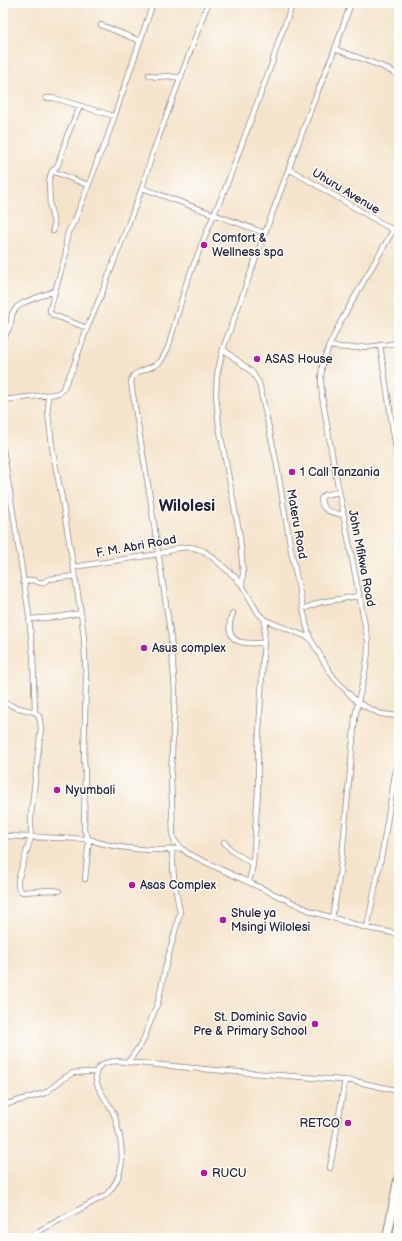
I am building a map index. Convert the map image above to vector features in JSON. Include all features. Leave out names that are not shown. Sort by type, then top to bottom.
[{"type":"highway","points":[[387,1238],[399,1174]]},
{"type":"highway","points":[[397,1238],[399,1225]]},
{"type":"street","points":[[87,328],[53,315],[50,312],[54,291],[66,253],[68,232],[75,220],[114,116],[153,3]]},
{"type":"street","points":[[3,400],[48,396],[60,392],[63,389],[73,368],[87,328],[142,188],[146,173],[208,3]]},
{"type":"street","points":[[293,3],[224,192],[186,284],[168,348],[161,361],[156,365],[134,375],[131,382],[168,610],[173,666],[174,699],[171,776],[173,835],[174,840],[181,848],[220,869],[313,912],[368,928],[399,934]]},
{"type":"street","points":[[242,585],[243,573],[240,538],[219,426],[216,395],[217,375],[223,349],[351,3]]},
{"type":"street","points":[[101,25],[140,41]]},
{"type":"street","points":[[335,49],[381,66],[399,75]]},
{"type":"street","points":[[150,75],[157,77],[168,76],[181,78]]},
{"type":"street","points":[[46,98],[54,98],[114,116]]},
{"type":"street","points":[[53,231],[54,224],[50,210],[49,181],[52,171],[58,165],[67,136],[80,106]]},
{"type":"street","name":"Uhuru Avenue","points":[[289,169],[393,230]]},
{"type":"street","points":[[52,171],[88,185]]},
{"type":"street","points":[[142,188],[265,233]]},
{"type":"street","name":"John Mfikwa Road","points":[[332,918],[342,854],[357,702],[369,656],[368,641],[343,515],[322,396],[322,366],[329,346],[345,313],[399,220]]},
{"type":"street","points":[[3,340],[11,323],[12,314],[17,307],[25,302],[54,291]]},
{"type":"street","points":[[329,346],[350,348],[399,343]]},
{"type":"street","points":[[380,345],[399,469]]},
{"type":"street","name":"Materu Road","points":[[223,349],[252,372],[259,383],[276,460],[289,543],[310,638],[335,679],[357,702]]},
{"type":"street","points":[[48,396],[52,453],[62,498],[84,638],[86,678],[84,830],[89,839],[85,879]]},
{"type":"street","points":[[3,449],[27,600],[34,672],[35,712]]},
{"type":"street","points":[[339,492],[324,494],[321,498],[322,504],[328,510],[343,515]]},
{"type":"street","name":"F. M. Abri Road","points":[[73,567],[159,554],[178,548],[190,547],[198,549],[208,554],[226,567],[242,585],[258,613],[265,620]]},
{"type":"street","points":[[23,582],[33,580],[42,582],[49,579],[75,576]]},
{"type":"street","points":[[303,609],[321,602],[359,596]]},
{"type":"street","points":[[29,619],[58,617],[81,613]]},
{"type":"street","points":[[233,613],[229,626],[230,632],[235,640],[244,643],[264,643]]},
{"type":"street","points":[[249,882],[253,864],[258,790],[258,750],[265,620],[310,638]]},
{"type":"street","points":[[3,702],[35,712],[39,716],[41,728],[32,809],[31,837],[18,880],[19,890],[27,892],[51,890],[59,891]]},
{"type":"street","points":[[357,702],[381,714],[399,716]]},
{"type":"street","points":[[368,928],[399,750]]},
{"type":"street","points":[[3,836],[89,839],[99,844],[144,849],[172,850],[181,848]]},
{"type":"street","points":[[224,842],[232,850],[253,864]]},
{"type":"street","points":[[128,1062],[142,1043],[158,1002],[180,913],[174,880],[172,850]]},
{"type":"street","points":[[26,1238],[106,1196],[118,1179],[122,1167],[120,1140],[114,1114],[98,1085],[96,1072],[107,1062],[128,1062],[185,1068],[345,1080],[399,1091]]},
{"type":"street","points":[[3,1105],[45,1093],[64,1078],[73,1074],[96,1072]]},
{"type":"street","points":[[330,1168],[345,1080]]},
{"type":"place","name":"Comfort & Wellness spa","points":[[204,245]]},
{"type":"place","name":"ASAS House","points":[[257,359]]},
{"type":"place","name":"1 Call Tanzania","points":[[292,472]]},
{"type":"place","name":"Asus complex","points":[[144,648]]},
{"type":"place","name":"Nyumbali","points":[[57,790]]},
{"type":"place","name":"Asas Complex","points":[[132,885]]},
{"type":"place","name":"Shule ya Msingi Wilolesi","points":[[223,920]]},
{"type":"place","name":"St. Dominic Savio Pre & Primary School","points":[[315,1024]]},
{"type":"place","name":"RETCO","points":[[348,1123]]},
{"type":"place","name":"RUCU","points":[[204,1173]]},
{"type":"district","name":"Wilolesi","points":[[187,505]]}]
